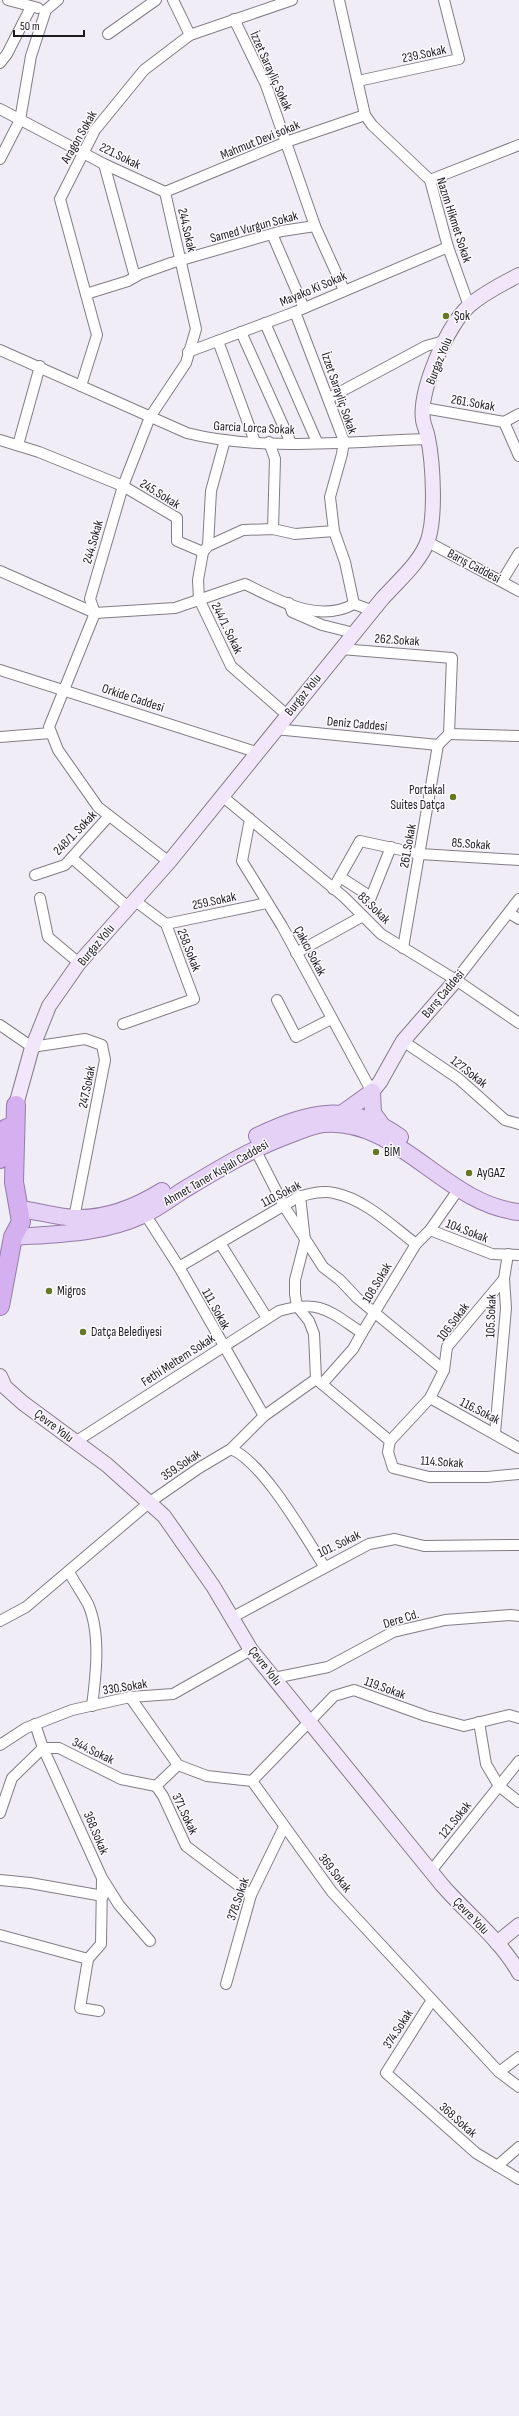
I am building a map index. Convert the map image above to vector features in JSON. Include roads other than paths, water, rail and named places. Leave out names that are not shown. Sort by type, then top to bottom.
[{"type":"highway","points":[[0,1159],[8,1125],[16,1105]]},
{"type":"highway","points":[[0,1306],[6,1238],[21,1222],[14,1182],[16,1105]]},
{"type":"highway","points":[[0,1200],[9,1201],[19,1209]]},
{"type":"main road","points":[[344,1112],[372,1092]]},
{"type":"main road","points":[[372,1092],[373,1113],[381,1124]]},
{"type":"main road","name":"Ahmet Taner Kışlalı Caddesi","points":[[19,1209],[74,1218],[92,1218],[125,1210],[243,1143],[271,1130],[306,1116],[344,1112],[381,1124],[472,1186],[493,1196],[519,1202]]},
{"type":"main road","name":"Ahmet Taner Kışlalı Caddesi","points":[[6,1238],[80,1233],[111,1226],[145,1214],[268,1142],[317,1126],[345,1125],[363,1129],[393,1144],[458,1190],[491,1206],[519,1212]]},
{"type":"street","points":[[8,0],[46,10]]},
{"type":"street","points":[[0,159],[20,120],[31,56],[46,10],[58,0]]},
{"type":"street","points":[[108,34],[156,0]]},
{"type":"street","points":[[173,0],[190,35]]},
{"type":"street","name":"Aragon Sokak","points":[[81,386],[97,335],[60,199],[95,130],[144,70],[190,35],[292,0]]},
{"type":"street","name":"Nazım Hikmet Sokak","points":[[339,0],[365,115],[372,125],[430,180],[448,247],[469,306]]},
{"type":"street","name":"239.Sokak","points":[[358,81],[460,59],[444,0]]},
{"type":"street","points":[[0,63],[7,54],[31,7]]},
{"type":"street","name":"İzzet Sarayliç Sokak","points":[[234,19],[266,85],[315,226],[344,290]]},
{"type":"street","name":"221.Sokak","points":[[0,109],[104,164],[165,192]]},
{"type":"street","name":"Mahmut Devi sokak","points":[[165,192],[286,142],[365,115]]},
{"type":"street","points":[[430,180],[519,145]]},
{"type":"street","points":[[104,164],[135,277]]},
{"type":"street","name":"244.Sokak","points":[[95,613],[90,599],[123,486],[150,417],[186,363],[196,329],[165,192]]},
{"type":"street","name":"Samed Vurgun Sokak","points":[[86,294],[128,282],[135,277],[180,260],[272,234],[315,226]]},
{"type":"street","name":"İzzet Sarayliç Sokak","points":[[272,234],[300,310],[344,441],[342,454],[330,497],[334,531],[344,562],[354,604]]},
{"type":"street","name":"Mayako Ki Sokak","points":[[188,352],[300,310],[448,247]]},
{"type":"street","name":"Burgaz Yolu","points":[[16,1105],[32,1047],[49,1006],[79,963],[169,862],[256,752],[354,633],[415,562],[428,542],[432,525],[433,490],[428,439],[423,420],[429,377],[444,341],[469,306],[495,287],[519,276]]},
{"type":"street","points":[[265,323],[317,442]]},
{"type":"street","points":[[241,332],[291,443]]},
{"type":"street","points":[[218,341],[255,442]]},
{"type":"street","points":[[329,398],[426,346],[444,341]]},
{"type":"street","name":"Garcia Lorca Sokak","points":[[0,350],[40,366],[187,433],[225,440],[291,443],[428,439]]},
{"type":"street","points":[[18,445],[40,366]]},
{"type":"street","name":"261.Sokak","points":[[424,408],[504,422],[519,456]]},
{"type":"street","points":[[504,422],[519,414]]},
{"type":"street","name":"245.Sokak","points":[[0,440],[18,445],[123,486],[177,518],[177,541],[205,549]]},
{"type":"street","points":[[199,599],[198,580],[205,549],[211,492],[225,440]]},
{"type":"street","points":[[269,442],[275,459],[273,530]]},
{"type":"street","points":[[205,549],[243,530],[273,530],[295,534],[334,531]]},
{"type":"street","name":"Barış Caddesi","points":[[428,542],[519,591]]},
{"type":"street","points":[[502,581],[519,553]]},
{"type":"street","points":[[0,571],[95,613],[175,608],[245,584],[316,613],[341,611],[354,604],[374,611]]},
{"type":"street","name":"244/1. Sokak","points":[[199,599],[231,666],[287,715]]},
{"type":"street","points":[[289,603],[292,612],[322,625],[354,633]]},
{"type":"street","points":[[95,613],[63,689],[49,727],[58,750],[85,791],[98,807],[169,862]]},
{"type":"street","name":"262.Sokak","points":[[341,649],[452,658],[449,734]]},
{"type":"street","name":"Orkide Caddesi","points":[[0,670],[256,752]]},
{"type":"street","name":"Deniz Caddesi","points":[[275,730],[438,745]]},
{"type":"street","points":[[0,737],[51,733]]},
{"type":"street","points":[[438,745],[449,734],[519,736]]},
{"type":"street","name":"261.Sokak","points":[[403,948],[438,745]]},
{"type":"street","name":"83.Sokak","points":[[222,796],[333,889],[381,934],[456,980],[519,1023]]},
{"type":"street","name":"248/1. Sokak","points":[[35,875],[65,865],[109,816]]},
{"type":"street","name":"Çakıcı Sokak","points":[[250,819],[242,861],[296,953],[372,1092]]},
{"type":"street","name":"85.Sokak","points":[[340,877],[360,840],[420,854],[519,860]]},
{"type":"street","points":[[333,889],[340,877],[371,897],[391,847]]},
{"type":"street","name":"258.Sokak","points":[[72,858],[131,904],[166,924],[194,999],[123,1024]]},
{"type":"street","points":[[40,898],[48,937],[79,963]]},
{"type":"street","name":"Barış Caddesi","points":[[372,1092],[380,1082],[403,1041],[456,980],[519,899]]},
{"type":"street","name":"259.Sokak","points":[[166,924],[267,903]]},
{"type":"street","points":[[509,913],[519,919]]},
{"type":"street","points":[[296,953],[363,916]]},
{"type":"street","points":[[277,1000],[296,1037],[331,1019]]},
{"type":"street","points":[[0,1025],[32,1047]]},
{"type":"street","name":"247.Sokak","points":[[32,1047],[85,1039],[102,1045],[105,1060],[74,1218]]},
{"type":"street","name":"127.Sokak","points":[[403,1041],[459,1078],[505,1120],[519,1124]]},
{"type":"street","points":[[256,1149],[284,1206],[305,1241],[324,1267],[340,1280],[357,1298],[444,1370]]},
{"type":"street","name":"108.Sokak","points":[[319,1382],[354,1349],[362,1333],[416,1244],[430,1230],[458,1190]]},
{"type":"street","name":"110.Sokak","points":[[178,1267],[300,1196],[318,1192],[334,1193],[372,1210],[416,1244]]},
{"type":"street","points":[[300,1196],[305,1241],[295,1280],[297,1306],[309,1321],[314,1334],[319,1382],[390,1441]]},
{"type":"street","name":"111. Sokak","points":[[145,1214],[178,1267],[222,1347],[264,1416]]},
{"type":"street","name":"104.Sokak","points":[[430,1230],[492,1254],[519,1255]]},
{"type":"street","points":[[220,1243],[267,1318]]},
{"type":"street","name":"105.Sokak","points":[[495,1433],[506,1308],[504,1279],[508,1254]]},
{"type":"street","name":"106.Sokak","points":[[390,1441],[430,1398],[444,1370],[447,1347],[504,1279]]},
{"type":"street","points":[[297,1306],[324,1307],[362,1333]]},
{"type":"street","name":"Fethi Meltem Sokak","points":[[75,1442],[267,1318],[297,1306]]},
{"type":"street","name":"359.Sokak","points":[[0,1621],[26,1607],[150,1502],[199,1468],[231,1449],[264,1416],[319,1382]]},
{"type":"street","name":"Çevre Yolu","points":[[2,1383],[150,1502],[164,1516],[187,1546],[252,1650],[431,1871],[463,1909],[497,1943],[519,1973]]},
{"type":"street","name":"116.Sokak","points":[[430,1398],[495,1433],[519,1448]]},
{"type":"street","name":"114.Sokak","points":[[390,1441],[388,1452],[393,1468],[429,1477],[487,1477],[519,1474]]},
{"type":"street","points":[[231,1449],[240,1453],[275,1490],[324,1566]]},
{"type":"street","name":"101. Sokak","points":[[231,1618],[324,1566],[369,1544],[395,1539],[424,1546],[519,1545]]},
{"type":"street","points":[[69,1572],[88,1606],[94,1635],[97,1670],[92,1706]]},
{"type":"street","name":"Dere Cd.","points":[[274,1678],[328,1667],[393,1632],[445,1620],[511,1615],[519,1616]]},
{"type":"street","name":"330.Sokak","points":[[0,1745],[35,1724],[72,1710],[130,1696],[173,1694],[252,1650]]},
{"type":"street","name":"119.Sokak","points":[[252,1781],[334,1696],[354,1690],[426,1716],[464,1726],[509,1715],[519,1718]]},
{"type":"street","points":[[130,1696],[178,1765],[207,1776],[252,1781]]},
{"type":"street","points":[[478,1722],[486,1764],[499,1786],[519,1802]]},
{"type":"street","name":"368.Sokak","points":[[35,1724],[44,1748],[102,1878],[119,1905],[150,1941]]},
{"type":"street","points":[[0,1813],[12,1778],[44,1748]]},
{"type":"street","name":"344.Sokak","points":[[44,1748],[59,1748],[121,1779],[156,1786]]},
{"type":"street","name":"121.Sokak","points":[[431,1871],[519,1761]]},
{"type":"street","points":[[156,1786],[178,1765]]},
{"type":"street","name":"369.Sokak","points":[[252,1781],[332,1892],[499,2072],[519,2087]]},
{"type":"street","name":"371.Sokak","points":[[156,1786],[163,1796],[186,1846],[251,1895]]},
{"type":"street","name":"378.Sokak","points":[[226,1984],[251,1895],[284,1827]]},
{"type":"street","points":[[99,2011],[80,2008],[88,1959],[100,1944],[103,1896],[102,1878]]},
{"type":"street","points":[[0,1880],[30,1883],[103,1896]]},
{"type":"street","points":[[497,1943],[519,1925]]},
{"type":"street","points":[[0,1935],[88,1959]]},
{"type":"street","name":"374.Sokak","points":[[386,2073],[432,2000]]},
{"type":"street","points":[[499,2072],[519,2057]]},
{"type":"street","name":"368.Sokak","points":[[386,2073],[476,2153],[519,2179]]},
{"type":"street","points":[[497,2166],[519,2147]]},
{"type":"place","name":"Şok","points":[[446,316]]},
{"type":"place","name":"Portakal Suites Datça","points":[[453,797]]},
{"type":"place","name":"BİM","points":[[376,1152]]},
{"type":"place","name":"AyGAZ","points":[[469,1173]]},
{"type":"place","name":"Migros","points":[[49,1291]]},
{"type":"place","name":"Datça Belediyesi","points":[[83,1332]]}]
